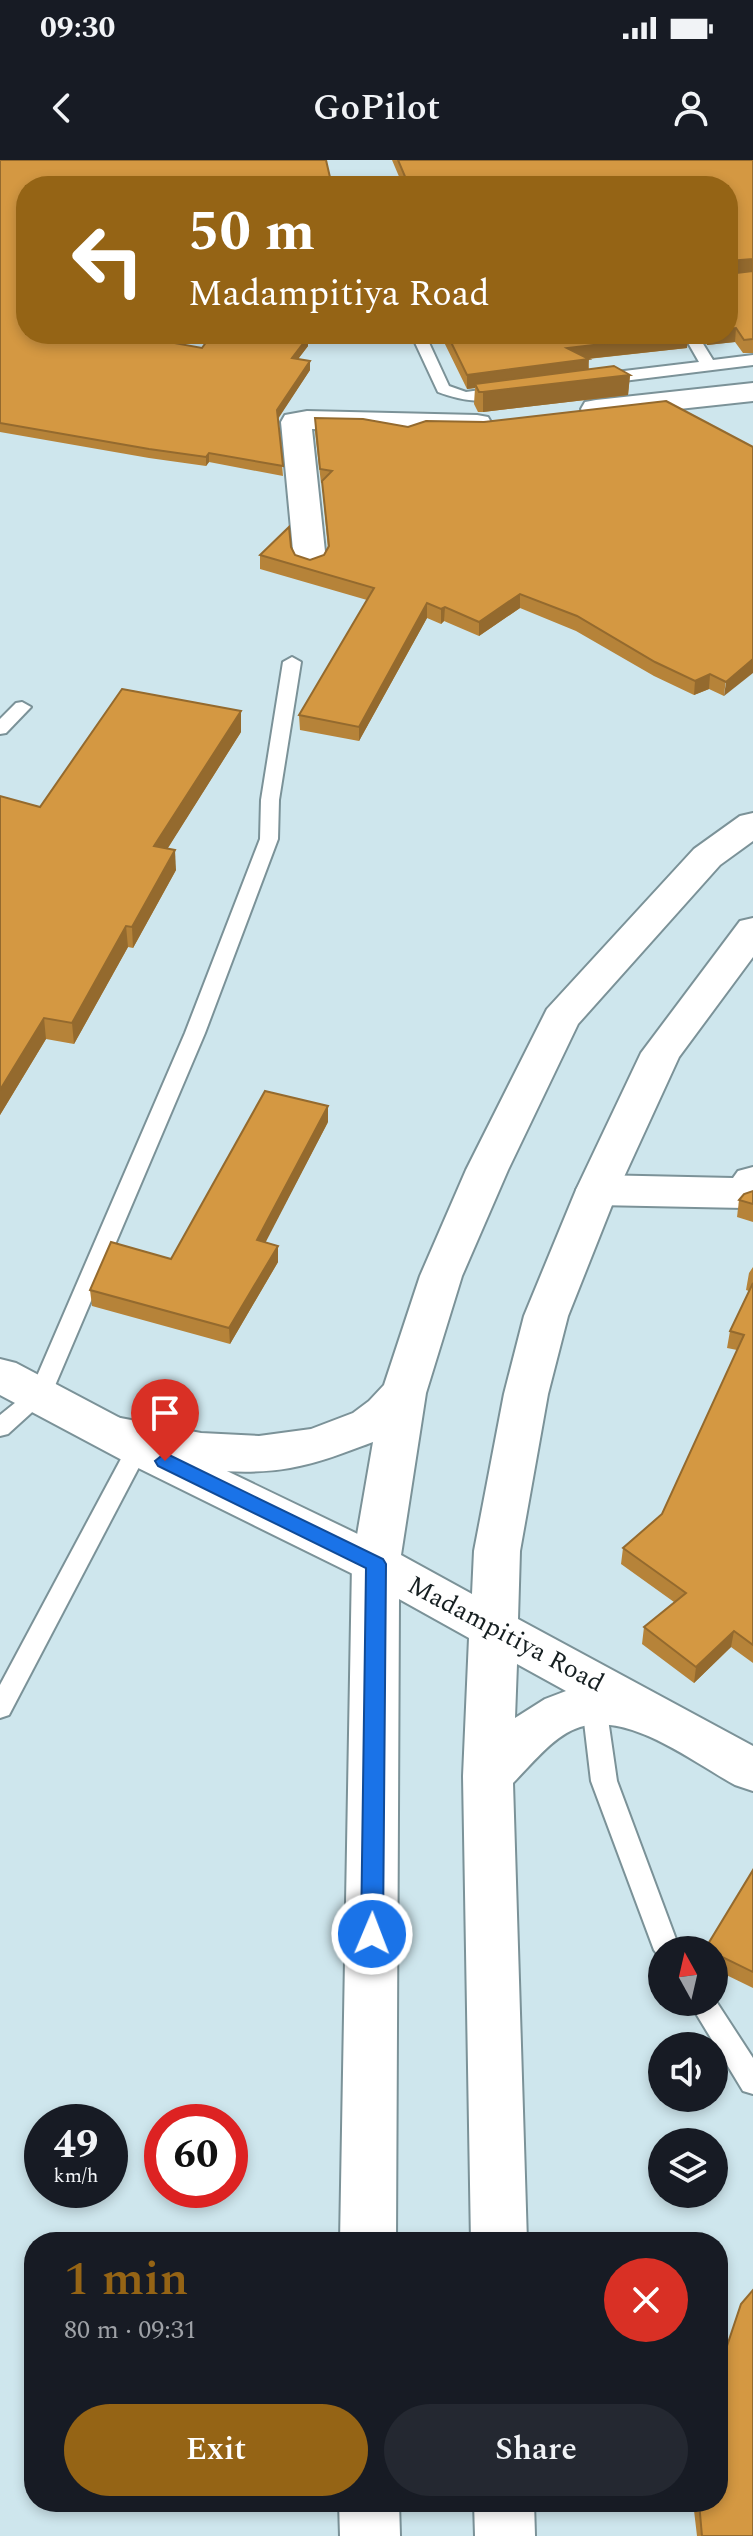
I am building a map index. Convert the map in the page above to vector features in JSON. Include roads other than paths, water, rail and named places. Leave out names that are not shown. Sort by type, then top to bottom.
[{"type":"main road","points":[[570,413],[753,392]]},
{"type":"main road","points":[[310,561],[296,422],[483,424],[512,420]]},
{"type":"main road","points":[[368,2232],[376,1564],[404,1393],[441,1276],[487,1170],[561,1018],[707,857],[753,824]]},
{"type":"main road","points":[[499,2232],[488,1776],[497,1551],[526,1394],[546,1316],[597,1190],[661,1053],[753,930]]},
{"type":"main road","points":[[597,1190],[744,1193],[753,1181]]},
{"type":"main road","name":"Madampitiya Road","points":[[0,1375],[376,1564],[753,1770]]},
{"type":"main road","points":[[127,1441],[220,1453],[295,1450],[331,1441],[372,1423],[404,1393]]},
{"type":"main road","points":[[488,1776],[537,1726],[565,1712],[594,1705],[645,1709]]},
{"type":"main road","points":[[369,2512],[370,2536]]},
{"type":"main road","points":[[504,2512],[505,2536]]},
{"type":"lane","points":[[422,344],[437,380],[451,394],[465,397],[525,389]]},
{"type":"lane","points":[[696,344],[708,365]]},
{"type":"lane","points":[[586,381],[753,360]]},
{"type":"lane","points":[[0,1428],[40,1395],[195,1033],[269,839],[270,800],[292,662]]},
{"type":"lane","points":[[0,729],[22,707]]},
{"type":"lane","points":[[0,1708],[127,1441]]},
{"type":"lane","points":[[594,1705],[604,1781],[662,1936]]},
{"type":"lane","points":[[711,2016],[753,2082]]},
{"type":"lane","points":[[341,2536],[344,2512]]}]
